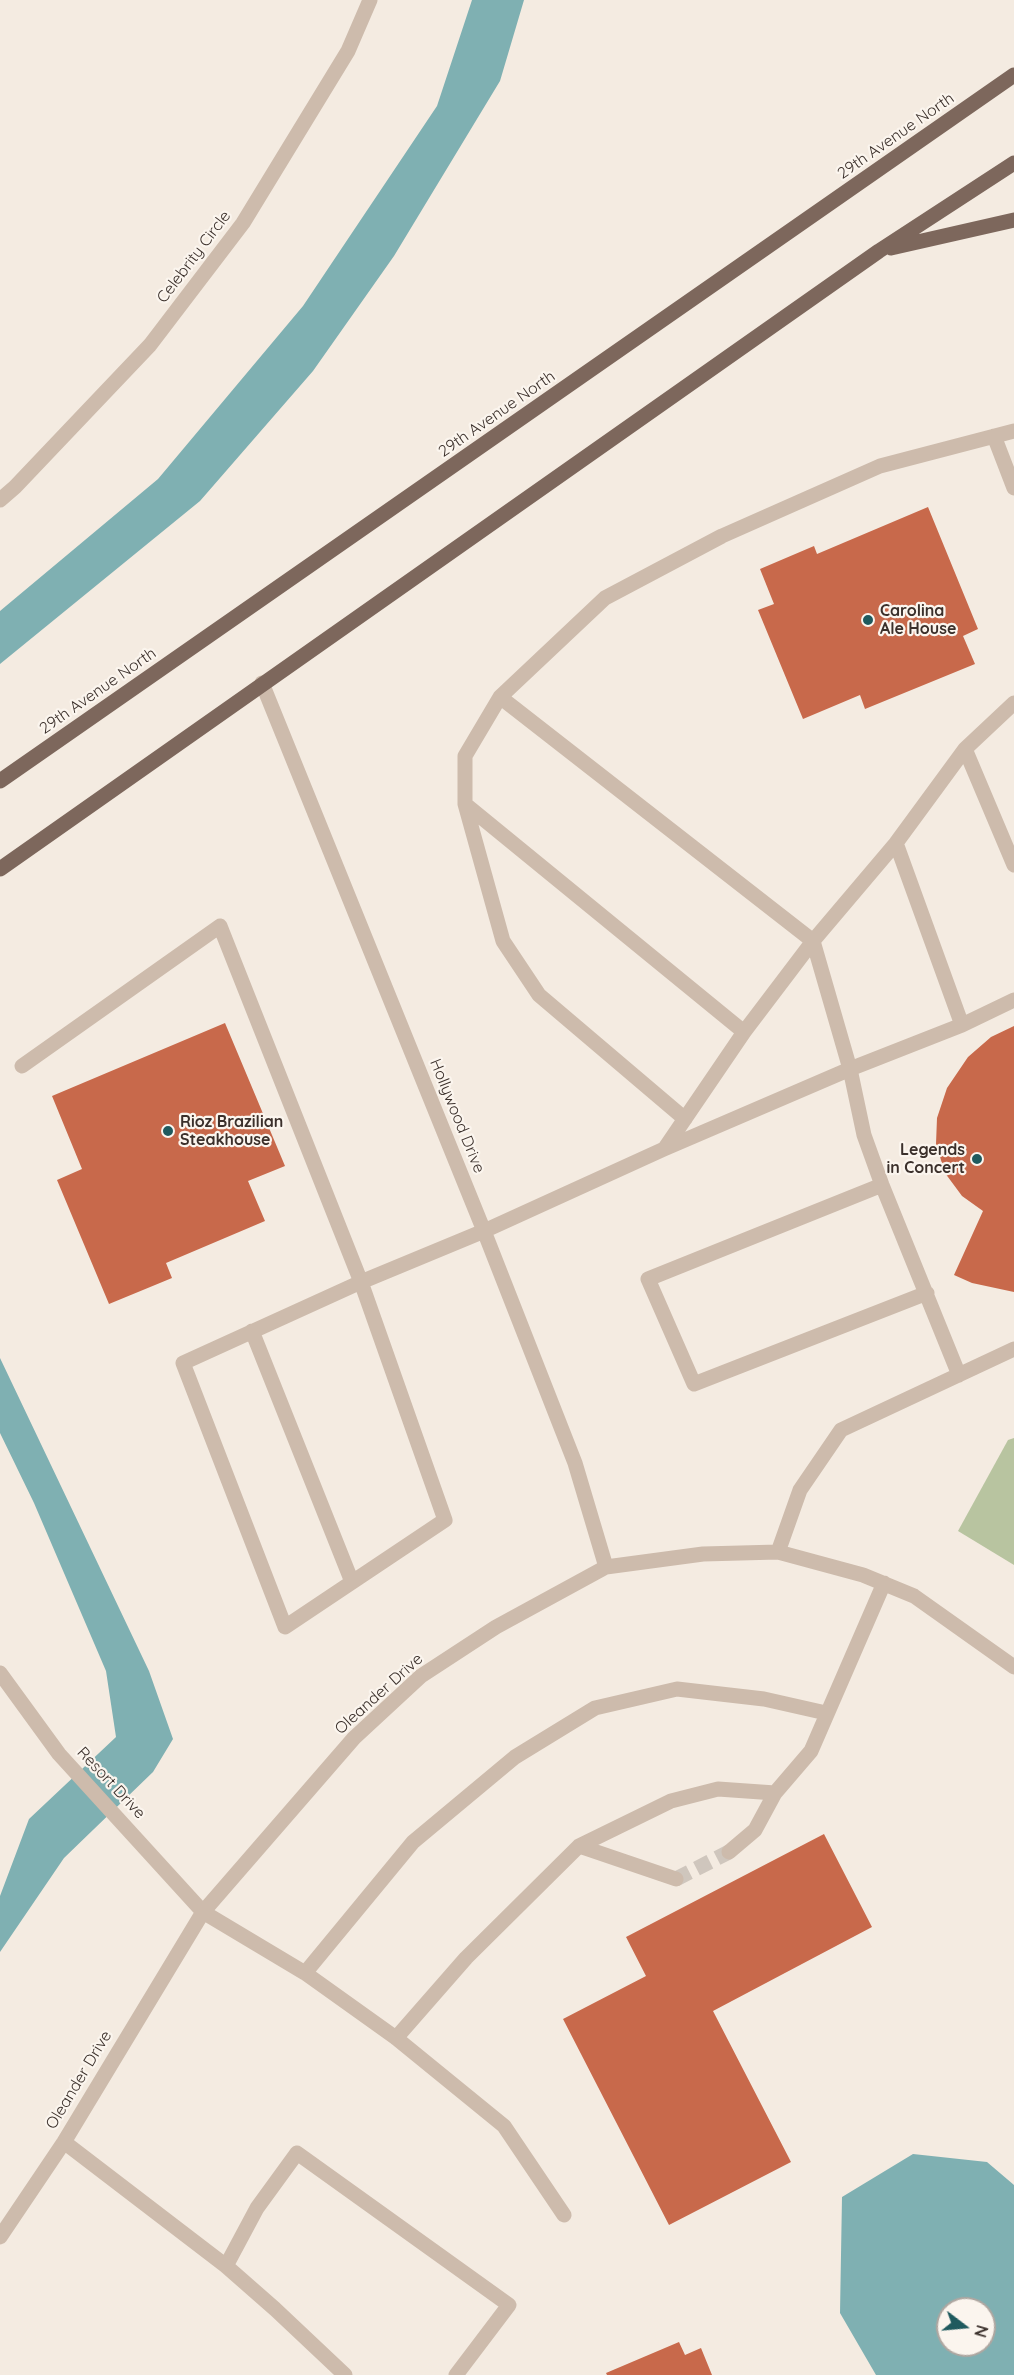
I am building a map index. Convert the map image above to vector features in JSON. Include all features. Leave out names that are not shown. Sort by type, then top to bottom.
[{"type":"main road","name":"29th Avenue North","points":[[0,781],[1014,75]]},
{"type":"main road","points":[[0,868],[879,251],[1014,163]]},
{"type":"main road","points":[[879,251],[1014,220]]},
{"type":"street","name":"Celebrity Circle","points":[[0,500],[150,345],[243,223],[348,51],[370,0]]},
{"type":"street","points":[[685,1119],[539,995],[503,941],[465,804],[465,756],[500,697],[604,598],[722,536],[880,466],[1014,431]]},
{"type":"street","points":[[994,436],[1014,488]]},
{"type":"street","name":"Hollywood Drive","points":[[262,683],[484,1231],[575,1463],[606,1567]]},
{"type":"street","points":[[500,697],[813,941],[850,1069],[864,1135],[959,1375]]},
{"type":"street","points":[[664,1149],[744,1032],[813,941],[896,843],[965,749],[1014,703]]},
{"type":"street","points":[[965,749],[1014,865]]},
{"type":"street","points":[[465,804],[744,1032]]},
{"type":"street","points":[[896,843],[962,1025]]},
{"type":"street","points":[[22,1066],[220,926],[361,1282],[445,1520],[285,1627],[183,1363],[361,1282],[484,1231],[664,1149],[850,1069],[962,1025],[1014,1000]]},
{"type":"street","points":[[882,1185],[648,1279],[694,1383],[927,1293]]},
{"type":"street","points":[[252,1331],[352,1582]]},
{"type":"street","points":[[778,1552],[800,1490],[841,1430],[1014,1348]]},
{"type":"street","name":"Oleander Drive","points":[[0,2237],[64,2142],[203,1912],[354,1738],[421,1676],[496,1627],[606,1567],[703,1554],[778,1552],[863,1575],[914,1596],[1014,1667]]},
{"type":"street","points":[[729,1852],[755,1830],[775,1793],[811,1751],[884,1583]]},
{"type":"street","name":"Resort Drive","points":[[0,1673],[59,1754],[203,1912],[305,1973],[396,2038],[504,2126],[564,2215]]},
{"type":"street","points":[[305,1973],[414,1842],[515,1757],[595,1708],[677,1689],[764,1699],[826,1713]]},
{"type":"street","points":[[396,2038],[466,1958],[579,1846],[671,1801],[718,1789],[775,1793]]},
{"type":"street","points":[[579,1846],[676,1879]]},
{"type":"street","points":[[64,2142],[226,2266],[345,2375]]},
{"type":"street","points":[[226,2266],[257,2208],[297,2153],[509,2304],[456,2375]]},
{"type":"green space","points":[[1014,1438],[1014,1565],[958,1531],[1008,1440]]},
{"type":"water","points":[[472,0],[524,0],[500,81],[394,256],[313,371],[200,501],[0,664],[0,611],[158,479],[303,306],[437,106]]},
{"type":"water","points":[[0,1358],[149,1671],[173,1739],[153,1772],[64,1858],[0,1952],[0,1896],[29,1819],[116,1737],[106,1671],[34,1503],[0,1433]]},
{"type":"water","points":[[913,2154],[987,2162],[1014,2185],[1014,2375],[876,2375],[840,2313],[842,2197]]},
{"type":"building","name":"Carolina Ale House","points":[[928,507],[978,629],[963,636],[975,664],[865,709],[860,695],[803,719],[758,610],[774,604],[760,569],[814,546],[817,554]]},
{"type":"building","name":"Rioz Brazilian Steakhouse","points":[[225,1023],[285,1166],[248,1181],[265,1221],[166,1263],[172,1278],[109,1304],[57,1180],[82,1169],[52,1096]]},
{"type":"building","name":"Legends in Concert","points":[[1014,1026],[1014,1292],[972,1283],[954,1275],[983,1211],[962,1196],[945,1173],[936,1144],[937,1118],[947,1088],[968,1057],[991,1037]]},
{"type":"building","points":[[824,1834],[872,1927],[713,2011],[791,2162],[669,2225],[563,2019],[646,1976],[626,1937]]},
{"type":"building","points":[[679,2342],[685,2355],[701,2348],[712,2375],[607,2375],[606,2373]]},
{"type":"tunnel","points":[[676,1879],[729,1852]]},
{"type":"place","name":"Carolina Ale House","points":[[868,620]]},
{"type":"place","name":"Rioz Brazilian Steakhouse","points":[[168,1131]]},
{"type":"place","name":"Legends in Concert","points":[[977,1159]]}]
